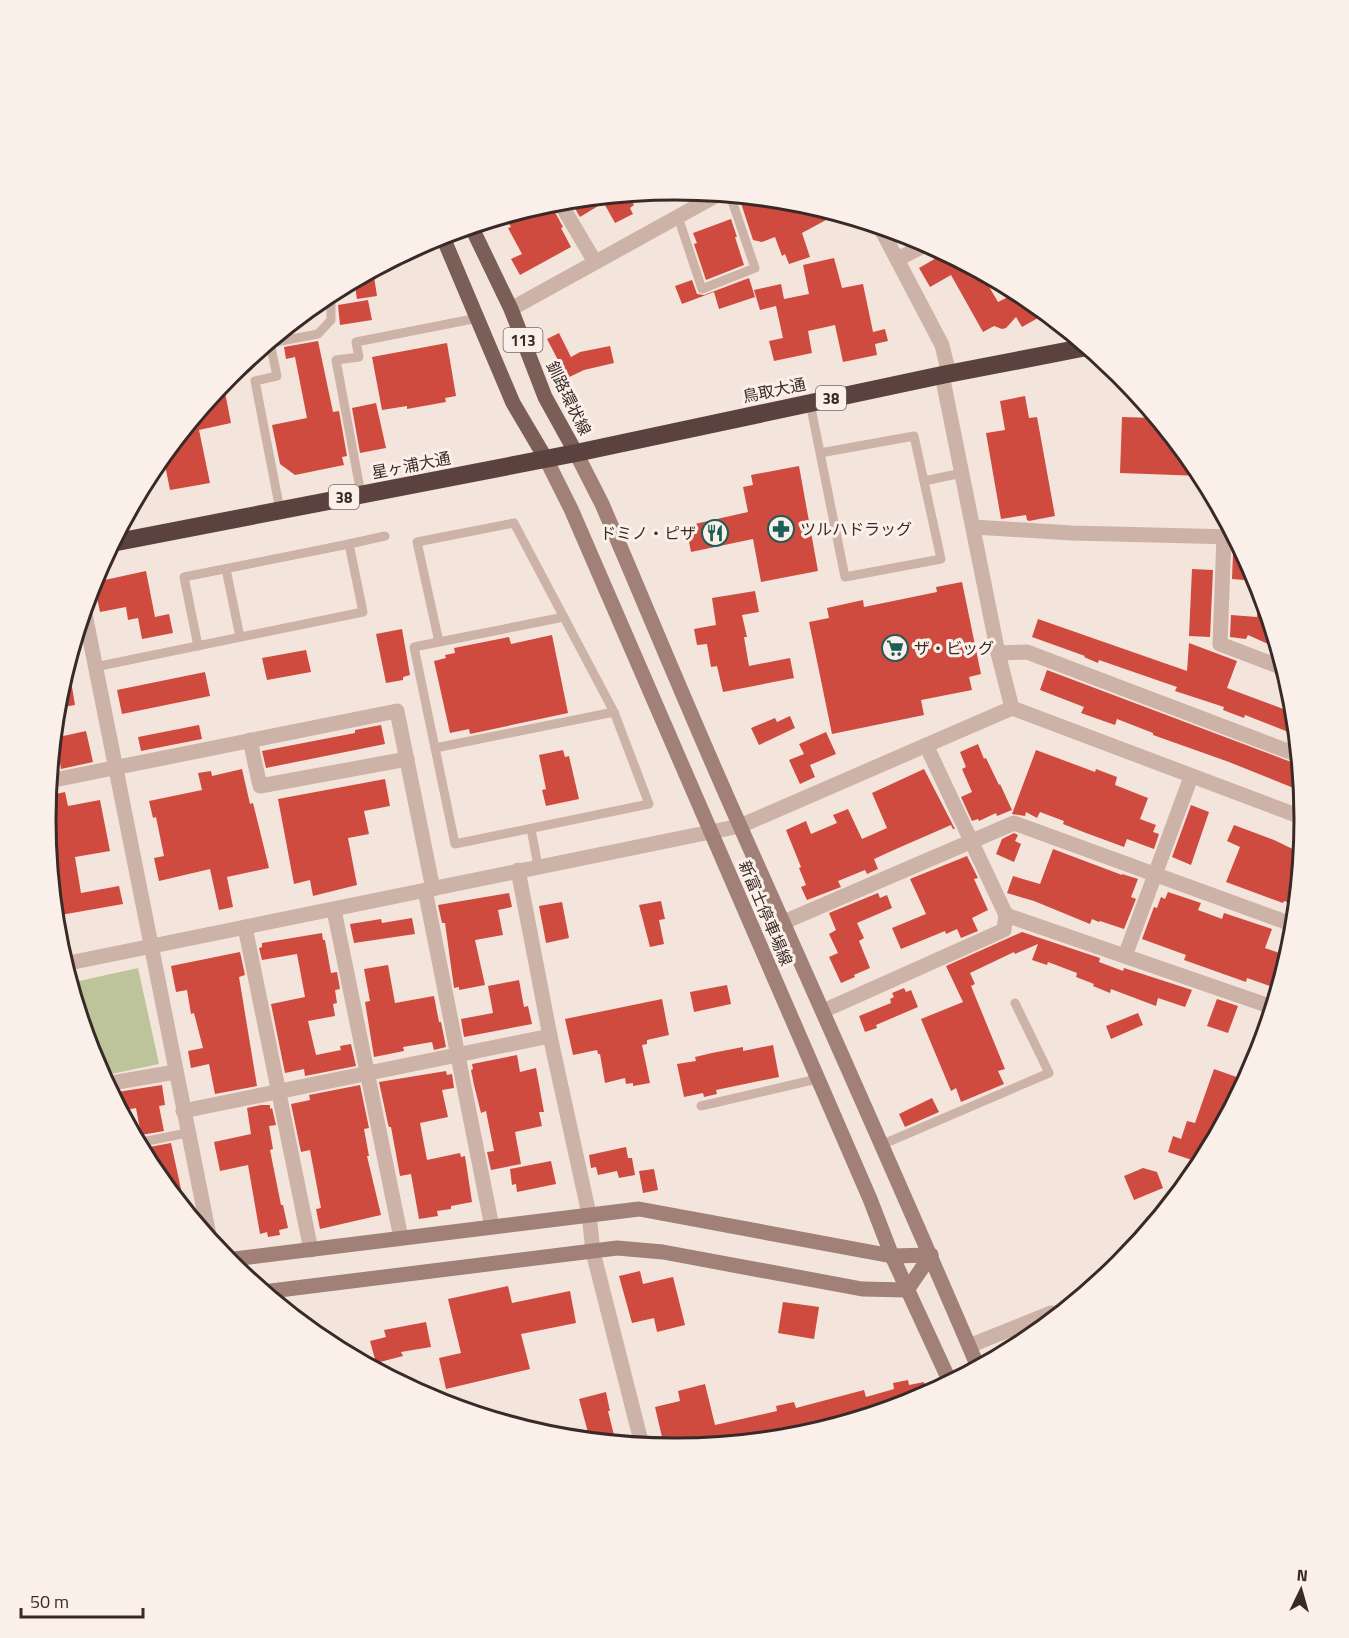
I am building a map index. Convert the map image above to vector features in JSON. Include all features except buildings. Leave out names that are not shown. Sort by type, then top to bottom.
[{"type":"highway","name":"鳥取大通","points":[[576,453],[946,374],[1077,349]]},
{"type":"highway","name":"星ヶ浦大通","points":[[121,541],[576,453]]},
{"type":"main road","name":"釧路環状線","points":[[475,234],[511,309],[545,397],[576,453]]},
{"type":"main road","name":"113","points":[[446,244],[513,403],[546,459]]},
{"type":"main road","name":"新富士停車場線","points":[[576,453],[602,504],[740,826],[931,1255],[975,1360]]},
{"type":"main road","name":"新富士停車場線","points":[[546,459],[571,509],[870,1199],[892,1256],[947,1375]]},
{"type":"main road","points":[[239,1259],[639,1209],[892,1256],[931,1255]]},
{"type":"main road","points":[[274,1291],[617,1248],[663,1252],[862,1289],[908,1290],[931,1255]]},
{"type":"street","points":[[511,309],[707,201]]},
{"type":"street","points":[[564,210],[595,262]]},
{"type":"street","points":[[886,238],[942,345],[962,473],[998,653],[1012,708]]},
{"type":"street","points":[[898,259],[916,249]]},
{"type":"street","points":[[973,527],[1072,533],[1225,536]]},
{"type":"street","points":[[1228,542],[1220,644],[1273,664]]},
{"type":"street","points":[[87,624],[207,1224]]},
{"type":"street","points":[[998,653],[1027,652],[1289,752]]},
{"type":"street","points":[[73,962],[740,826],[1012,708],[1294,814]]},
{"type":"street","points":[[57,779],[397,711],[457,1055],[492,1227]]},
{"type":"street","points":[[250,740],[260,786],[407,759]]},
{"type":"street","points":[[823,1011],[1004,930],[1006,915],[926,745]]},
{"type":"street","points":[[1125,956],[1191,777]]},
{"type":"street","points":[[784,922],[1014,823],[1285,922]]},
{"type":"street","points":[[518,870],[550,1036],[589,1214],[593,1252],[640,1437]]},
{"type":"street","points":[[334,910],[401,1238]]},
{"type":"street","points":[[1006,915],[1265,1005]]},
{"type":"street","points":[[245,927],[311,1250]]},
{"type":"street","points":[[183,1111],[550,1036]]},
{"type":"street","points":[[114,1083],[175,1072]]},
{"type":"street","points":[[969,1346],[1042,1317]]},
{"type":"lane","points":[[678,217],[702,289],[755,268],[733,203]]},
{"type":"lane","points":[[282,341],[318,334],[331,320],[331,304]]},
{"type":"lane","points":[[361,494],[336,360],[359,357],[356,342],[478,318]]},
{"type":"lane","points":[[271,350],[277,376],[255,381],[280,510]]},
{"type":"lane","points":[[810,403],[820,453],[845,577],[941,559],[914,436],[820,453]]},
{"type":"lane","points":[[924,481],[962,473]]},
{"type":"lane","points":[[439,642],[417,542],[514,523],[564,617],[614,711],[649,804],[455,844],[414,647],[439,642],[564,617]]},
{"type":"lane","points":[[198,646],[184,577],[385,536]]},
{"type":"lane","points":[[95,667],[363,612],[349,544]]},
{"type":"lane","points":[[225,569],[240,637]]},
{"type":"lane","points":[[435,748],[614,711]]},
{"type":"lane","points":[[531,829],[538,866]]},
{"type":"lane","points":[[881,1144],[1049,1073],[1015,1003]]},
{"type":"lane","points":[[701,1106],[817,1078]]},
{"type":"lane","points":[[146,1141],[188,1133]]},
{"type":"green space","points":[[138,968],[159,1064],[111,1074],[88,1018],[78,981]]},
{"type":"place","name":"ツルハドラッグ","points":[[781,529]]},
{"type":"place","name":"ドミノ・ピザ","points":[[715,533]]},
{"type":"place","name":"ザ・ビッグ","points":[[895,648]]}]
